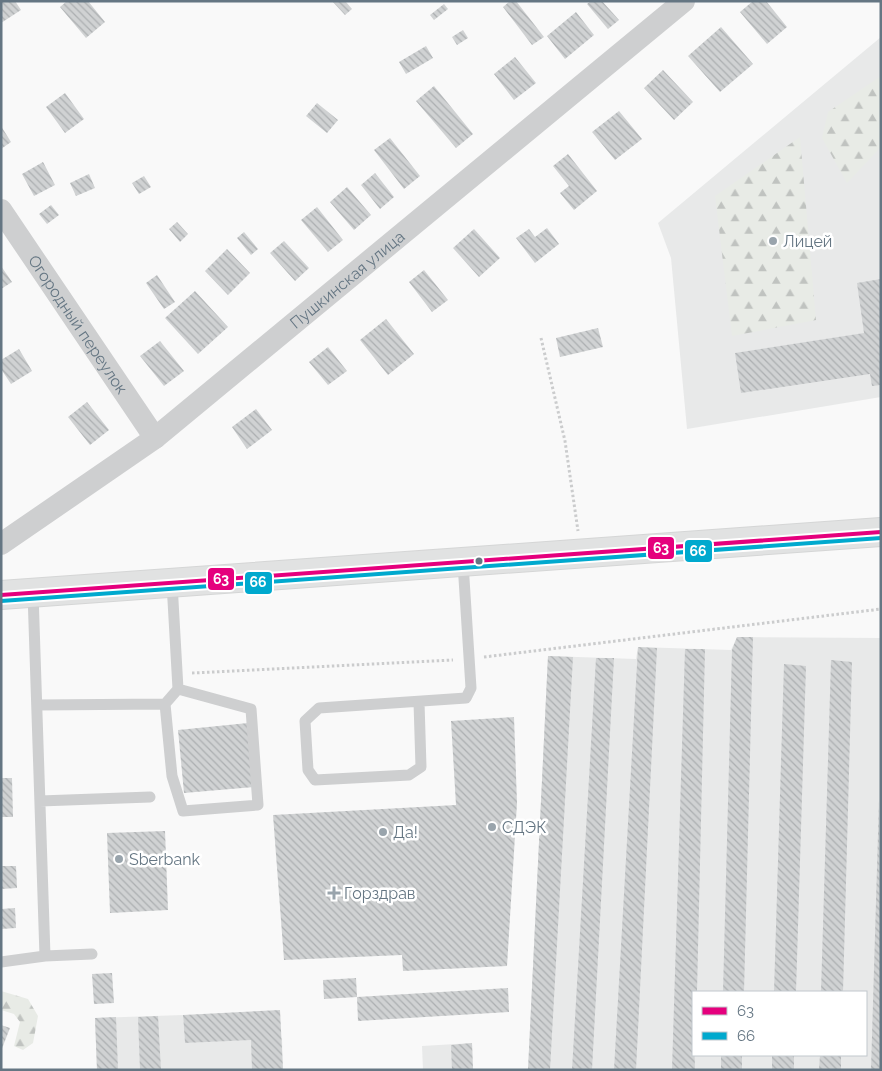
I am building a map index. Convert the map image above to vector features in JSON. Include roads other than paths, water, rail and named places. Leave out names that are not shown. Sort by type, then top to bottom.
[{"type":"highway","points":[[1,595],[881,532]]},
{"type":"street","name":"Пушкинская улица","points":[[4,536],[156,438],[684,1]]},
{"type":"street","name":"Огородный переулок","points":[[1,210],[156,438]]},
{"type":"lane","points":[[419,702],[421,767],[409,775],[315,780],[308,770],[305,720],[318,708],[466,698],[471,688],[463,563]]},
{"type":"lane","points":[[172,582],[178,688],[165,704],[172,776],[183,811],[258,805],[251,709],[178,688]]},
{"type":"lane","points":[[33,592],[45,956]]},
{"type":"lane","points":[[38,705],[165,704]]},
{"type":"lane","points":[[40,801],[150,797]]},
{"type":"lane","points":[[1,962],[45,956],[92,954]]},
{"type":"place","name":"Лицей","points":[[773,241]]},
{"type":"place","name":"СДЭК","points":[[492,827]]},
{"type":"place","name":"Да!","points":[[383,832]]},
{"type":"place","name":"Sberbank","points":[[119,859]]},
{"type":"place","name":"Горздрав","points":[[334,893]]}]
